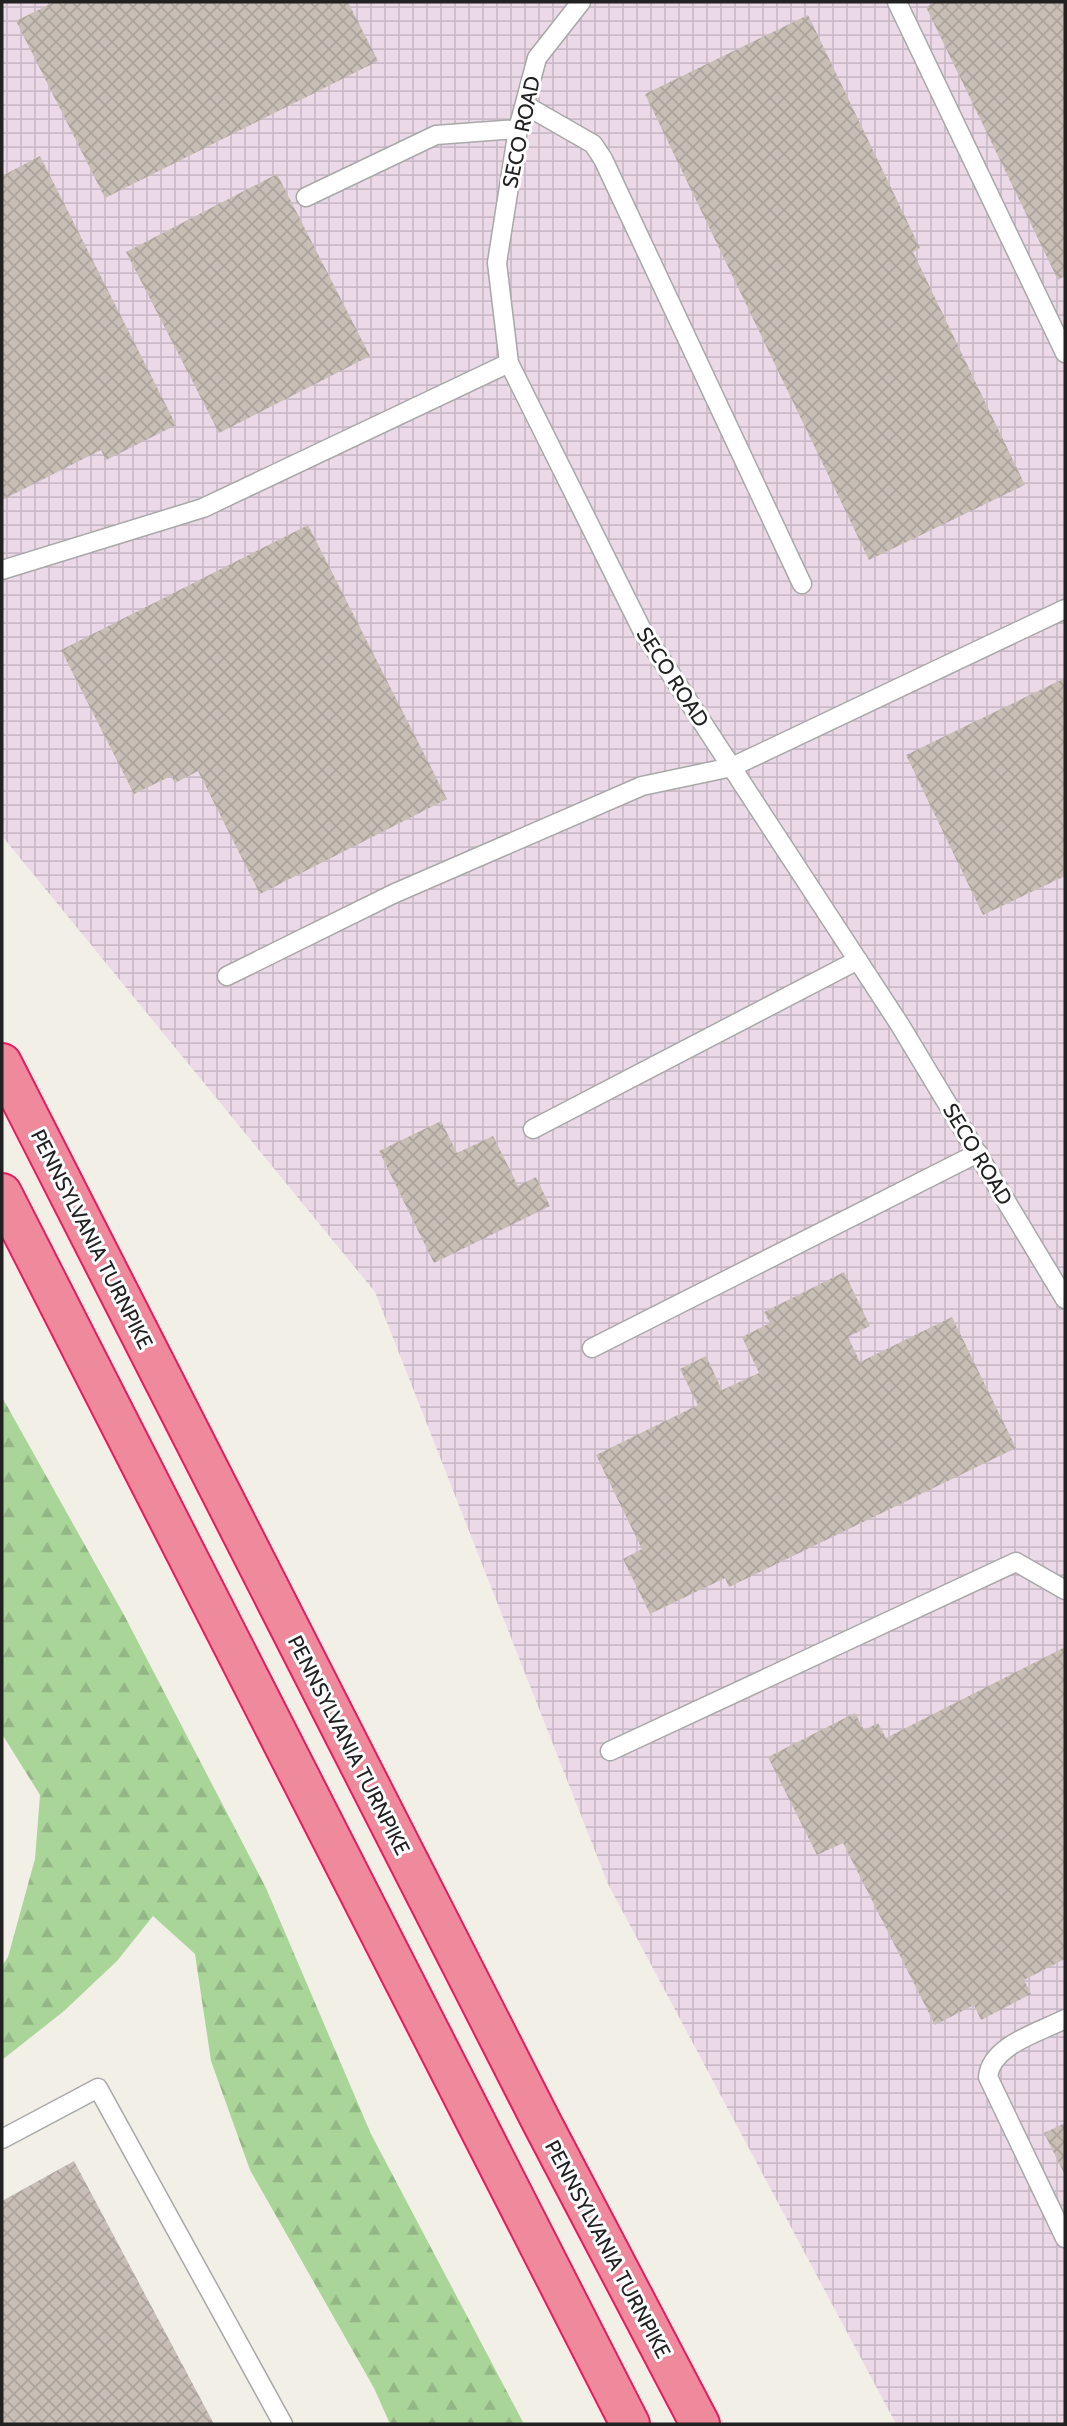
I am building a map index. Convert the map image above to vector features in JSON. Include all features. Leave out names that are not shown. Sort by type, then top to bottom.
[{"type":"highway","name":"PENNSYLVANIA TURNPIKE","points":[[2,1063],[541,2122],[700,2424]]},
{"type":"highway","points":[[2,1193],[630,2424]]},
{"type":"lane","name":"SECO ROAD","points":[[581,2],[537,58],[519,129],[497,262],[509,363],[642,630],[858,960],[1065,1299]]},
{"type":"lane","points":[[897,2],[1065,353]]},
{"type":"lane","points":[[525,105],[593,144],[603,159],[802,584]]},
{"type":"lane","points":[[306,197],[436,135],[519,129]]},
{"type":"lane","points":[[2,570],[203,508],[509,363]]},
{"type":"lane","points":[[227,976],[393,894],[642,786],[732,767],[1065,609]]},
{"type":"lane","points":[[533,1129],[858,960]]},
{"type":"lane","points":[[592,1348],[978,1153]]},
{"type":"lane","points":[[610,1751],[1016,1562],[1065,1590]]},
{"type":"lane","points":[[1065,2019],[1001,2051],[991,2062],[988,2077],[1065,2238]]},
{"type":"lane","points":[[2,2139],[99,2088],[283,2424]]},
{"type":"shaded area","points":[[2,2],[1065,2],[1065,2424],[896,2424],[608,1884],[375,1292],[2,836]]},
{"type":"green space","points":[[2,1397],[124,1615],[266,1888],[371,2134],[524,2424],[390,2424],[374,2388],[250,2170],[211,2061],[195,1954],[153,1916],[117,1961],[64,2011],[2,2060],[2,1966],[8,1957],[35,1859],[40,1795],[2,1734]]},
{"type":"building","points":[[54,2],[348,2],[378,61],[105,198],[16,21]]},
{"type":"building","points":[[936,2],[1065,2],[1065,276],[1058,280],[926,7]]},
{"type":"building","points":[[808,15],[920,248],[913,252],[1025,485],[869,560],[645,94]]},
{"type":"building","points":[[40,156],[176,425],[106,460],[101,450],[2,500],[2,176]]},
{"type":"building","points":[[277,174],[370,356],[219,433],[126,252]]},
{"type":"building","points":[[308,525],[447,799],[260,894],[198,771],[175,783],[171,776],[134,794],[61,650]]},
{"type":"building","points":[[1065,678],[1065,876],[983,915],[906,755]]},
{"type":"building","points":[[441,1121],[457,1153],[493,1136],[518,1186],[536,1177],[550,1206],[434,1263],[379,1151]]},
{"type":"building","points":[[844,1272],[870,1326],[848,1337],[860,1362],[952,1317],[1016,1448],[729,1587],[725,1578],[650,1614],[623,1559],[642,1549],[596,1455],[698,1405],[680,1369],[706,1356],[722,1390],[759,1373],[742,1337],[770,1323],[764,1312]]},
{"type":"building","points":[[1065,1647],[1065,1959],[1024,1980],[1031,1994],[981,2020],[974,2005],[935,2025],[843,1843],[817,1855],[768,1757],[855,1713],[864,1730],[878,1723],[886,1738]]},
{"type":"building","points":[[1065,2123],[1065,2175],[1044,2133]]},
{"type":"building","points":[[74,2161],[214,2424],[2,2424],[2,2201]]}]
